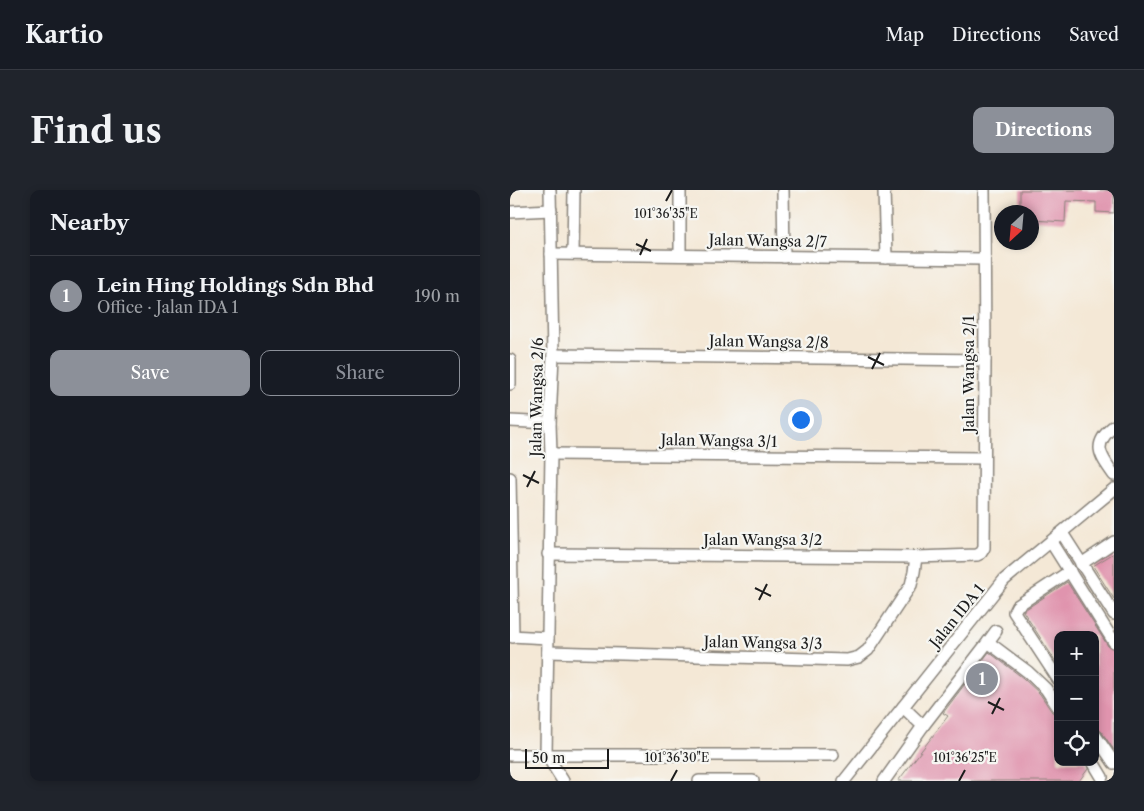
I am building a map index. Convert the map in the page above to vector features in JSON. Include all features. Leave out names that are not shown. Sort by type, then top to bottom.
[{"type":"street","name":"Jalan Wangsa 2/6","points":[[546,754],[550,423],[553,355],[550,190]]},
{"type":"street","points":[[573,254],[574,190]]},
{"type":"street","points":[[680,190],[680,255]]},
{"type":"street","points":[[783,190],[784,257]]},
{"type":"street","points":[[884,190],[886,258]]},
{"type":"street","name":"Jalan Wangsa 2/1","points":[[977,555],[984,548],[984,190]]},
{"type":"street","points":[[510,212],[551,210]]},
{"type":"street","name":"Jalan Wangsa 2/7","points":[[552,254],[984,259]]},
{"type":"street","name":"Jalan Wangsa 2/8","points":[[553,355],[985,360]]},
{"type":"street","points":[[510,360],[510,384]]},
{"type":"street","points":[[510,421],[550,423]]},
{"type":"street","points":[[1114,426],[1103,435],[1100,444],[1100,451],[1110,459],[1114,475]]},
{"type":"street","name":"Jalan Wangsa 3/1","points":[[551,454],[984,458]]},
{"type":"street","points":[[510,478],[511,636],[548,638]]},
{"type":"street","name":"Jalan IDA 1","points":[[844,781],[1004,580],[1114,490]]},
{"type":"street","points":[[1062,533],[1114,614]]},
{"type":"street","points":[[1051,542],[1114,642]]},
{"type":"street","points":[[1081,564],[1114,542]]},
{"type":"street","name":"Jalan Wangsa 3/2","points":[[548,554],[916,557],[977,555]]},
{"type":"street","name":"Jalan Wangsa 3/3","points":[[548,652],[847,660],[859,657],[868,650],[911,585],[916,557]]},
{"type":"street","points":[[1056,676],[1014,612],[1017,606],[1070,571]]},
{"type":"street","points":[[884,781],[923,726],[996,631]]},
{"type":"street","points":[[988,642],[1028,672],[1046,688],[1054,701]]},
{"type":"street","points":[[903,707],[923,726]]},
{"type":"street","points":[[1099,741],[1114,763]]},
{"type":"street","points":[[546,754],[563,781]]},
{"type":"street","points":[[510,755],[833,755]]},
{"type":"street","points":[[1096,766],[1102,776]]},
{"type":"street","points":[[699,781],[753,781]]},
{"type":"building","points":[[1020,190],[1114,190],[1114,213],[1096,212],[1096,202],[1066,201],[1065,222],[1039,220],[1039,205],[1020,205]]},
{"type":"building","points":[[1114,553],[1114,599],[1093,566]]},
{"type":"building","points":[[1067,582],[1098,631],[1054,631],[1054,659],[1023,611]]},
{"type":"building","points":[[1099,632],[1108,646],[1114,649],[1114,750],[1099,730]]},
{"type":"building","points":[[989,652],[1023,678],[1040,694],[1054,713],[1054,766],[1087,766],[1088,769],[1079,781],[898,781],[948,716],[943,713]]},
{"type":"place","name":"Lein Hing Holdings Sdn Bhd","points":[[982,679]]}]
